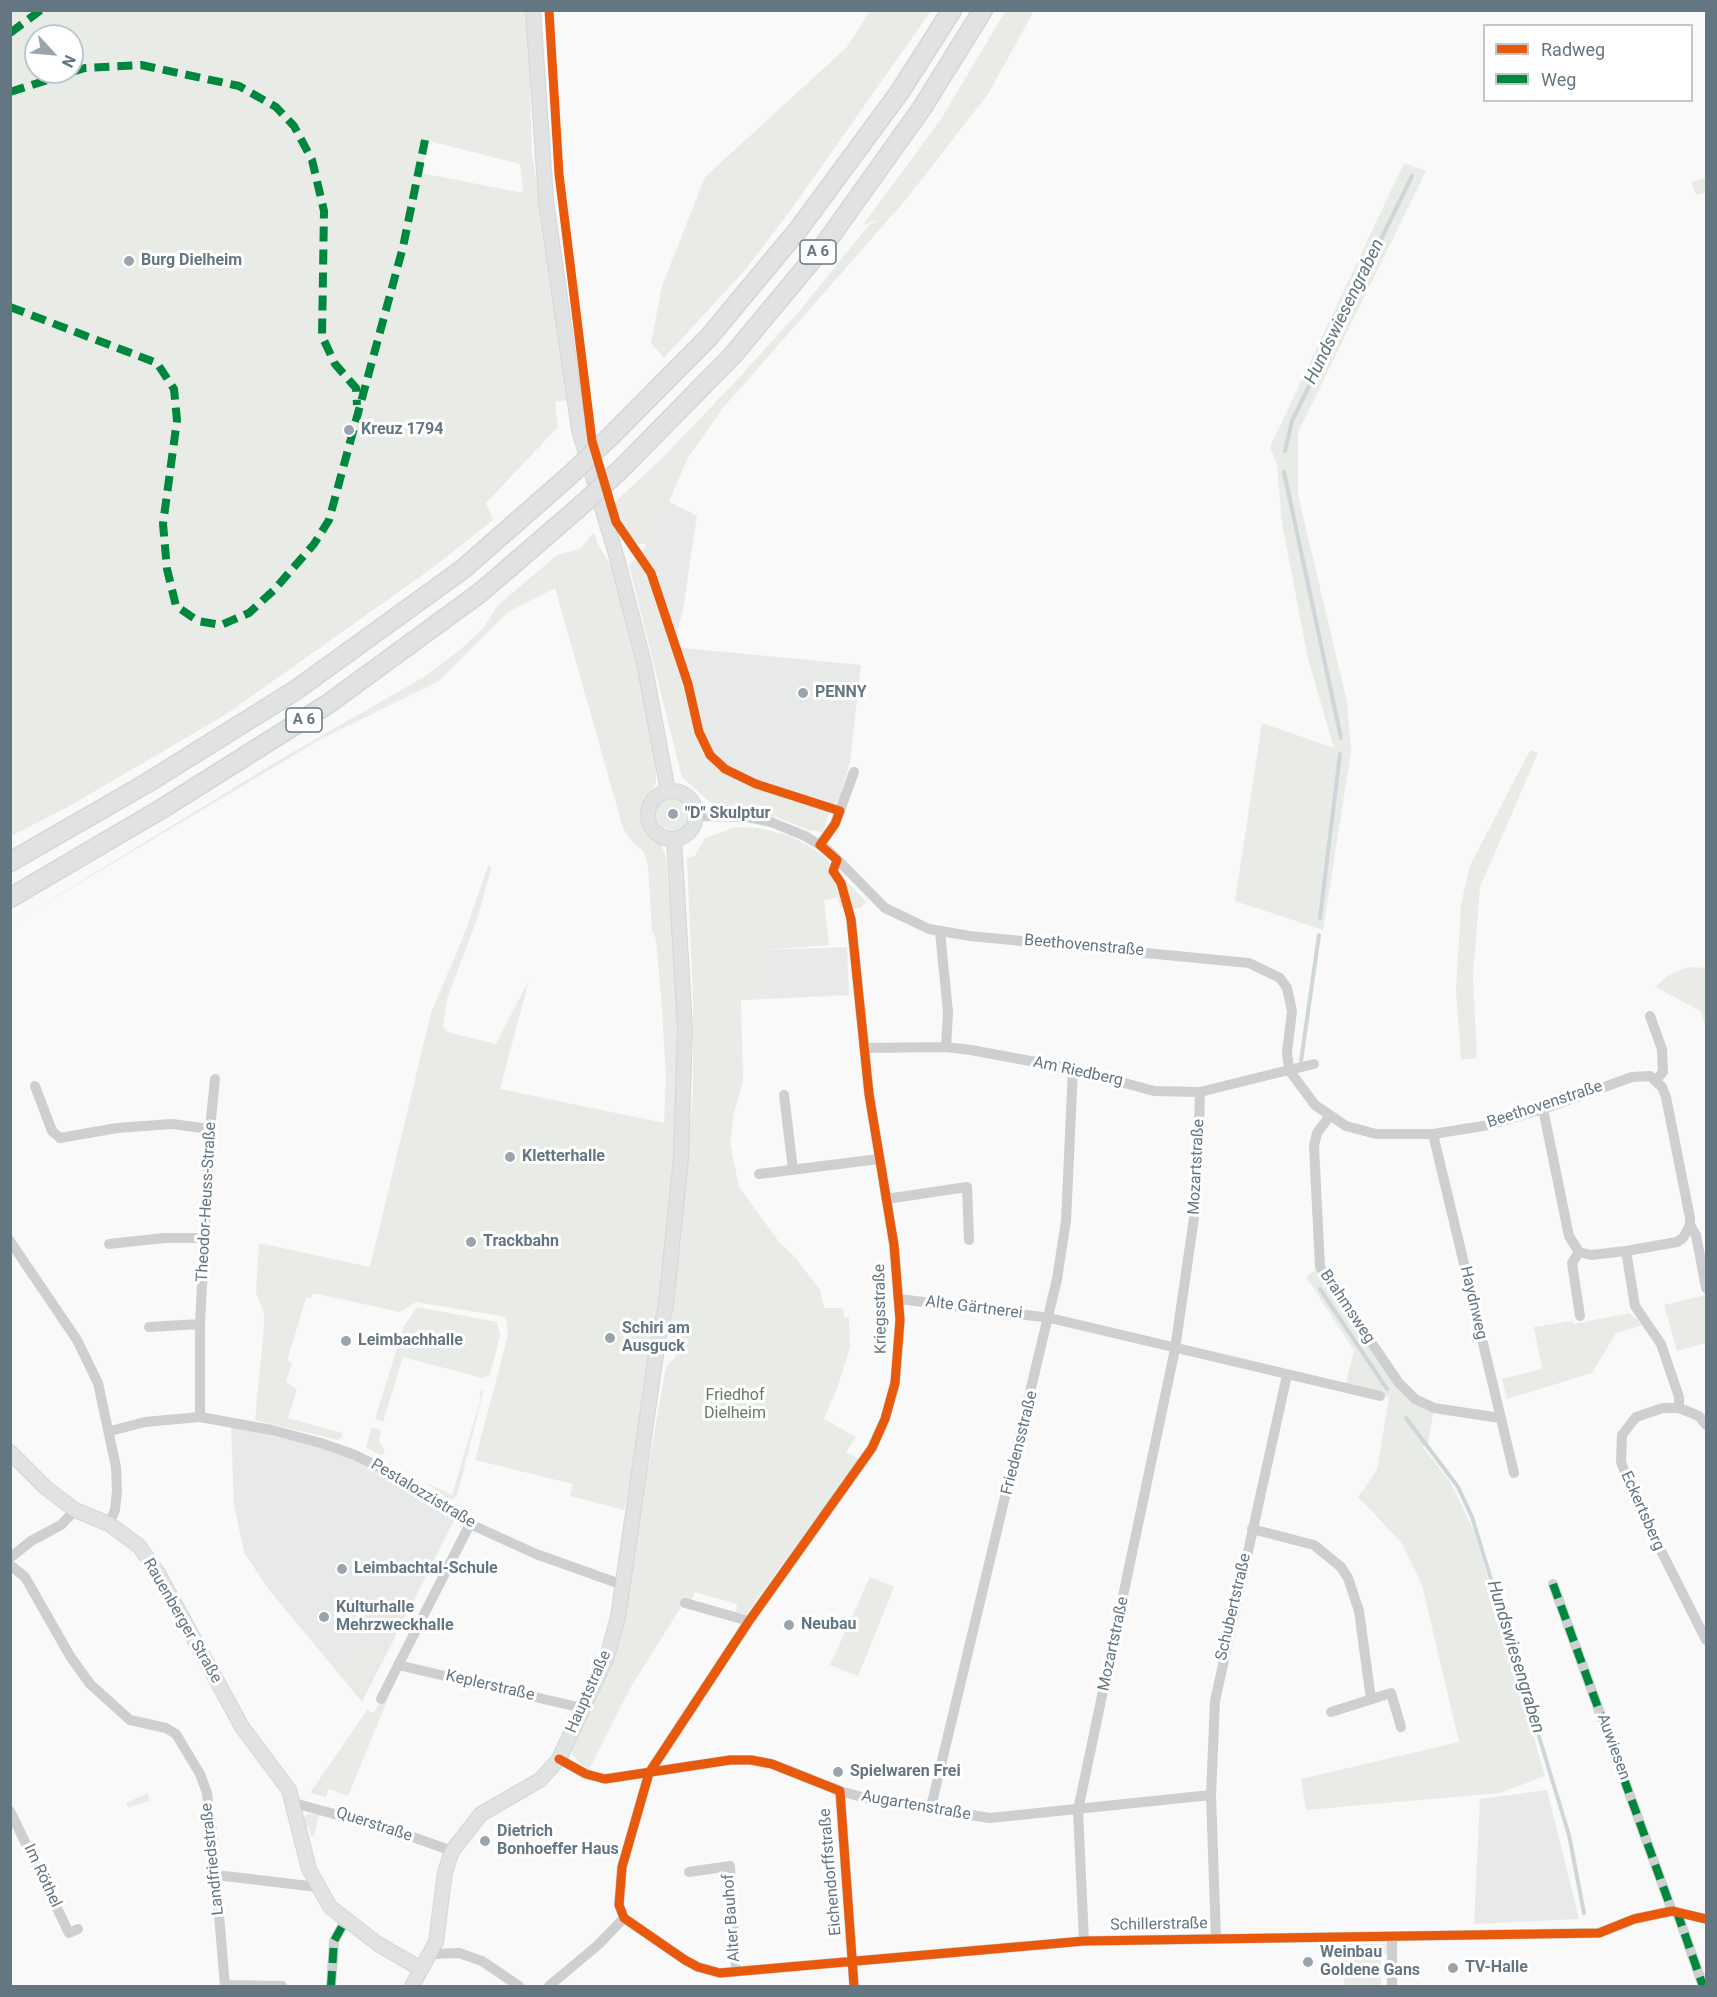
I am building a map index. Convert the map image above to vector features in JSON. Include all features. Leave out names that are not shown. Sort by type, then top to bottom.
[{"type":"highway","name":"A 6","points":[[10,862],[164,772],[296,690],[463,569],[569,476],[709,337],[798,230],[899,93],[952,10]]},
{"type":"highway","name":"A 6","points":[[10,898],[173,802],[328,704],[481,592],[621,469],[733,355],[822,248],[922,108],[983,10]]},
{"type":"street","points":[[533,10],[546,201],[579,430],[644,663],[668,791]]},
{"type":"street","points":[[820,844],[835,824],[854,772]]},
{"type":"street","points":[[675,790],[688,796],[696,809],[697,816],[692,829],[674,839],[659,835],[649,822],[648,814],[654,799],[668,791],[675,790]]},
{"type":"street","name":"Beethovenstraße","points":[[697,816],[748,817],[771,822],[820,844],[885,908],[940,932],[1228,959],[1259,967],[1280,978],[1290,997],[1292,1011],[1287,1052],[1289,1070]]},
{"type":"street","name":"Hauptstraße","points":[[412,1986],[432,1954],[438,1928],[445,1872],[452,1851],[481,1814],[540,1780],[559,1759],[607,1658],[623,1585],[657,1348],[666,1304],[684,1104],[685,1028],[674,839]]},
{"type":"street","name":"Kriegsstraße","points":[[624,1918],[619,1905],[622,1867],[649,1773],[749,1621],[872,1448],[885,1419],[894,1383],[899,1349],[899,1299],[864,1048],[851,919]]},
{"type":"street","points":[[940,932],[948,1012],[946,1047]]},
{"type":"street","points":[[1650,1016],[1662,1049],[1663,1072],[1656,1080],[1666,1097],[1690,1226],[1696,1234],[1707,1288]]},
{"type":"street","name":"Am Riedberg","points":[[864,1048],[946,1047],[1073,1069],[1154,1091],[1200,1092],[1314,1064]]},
{"type":"street","name":"Friedensstraße","points":[[930,1811],[1050,1318],[1064,1236],[1072,1131],[1073,1069]]},
{"type":"street","points":[[1289,1070],[1315,1105],[1329,1117]]},
{"type":"street","name":"Beethovenstraße","points":[[1329,1117],[1346,1126],[1376,1134],[1433,1134],[1489,1125],[1543,1109],[1632,1077],[1641,1075],[1656,1080]]},
{"type":"street","name":"Theodor-Heuss-Straße","points":[[200,1417],[200,1324],[210,1129],[215,1079]]},
{"type":"street","points":[[35,1086],[52,1131],[60,1138],[117,1128],[172,1124],[210,1129]]},
{"type":"street","name":"Mozartstraße","points":[[1084,1941],[1078,1810],[1175,1348],[1197,1197],[1200,1092]]},
{"type":"street","points":[[784,1095],[793,1170]]},
{"type":"street","points":[[1543,1109],[1569,1236],[1579,1252],[1591,1255],[1677,1242],[1683,1238],[1690,1226]]},
{"type":"street","name":"Brahmsweg","points":[[1329,1117],[1317,1132],[1314,1146],[1320,1267],[1399,1383],[1415,1399],[1434,1408],[1500,1418]]},
{"type":"street","name":"Haydnweg","points":[[1433,1134],[1514,1473]]},
{"type":"street","points":[[759,1174],[879,1159]]},
{"type":"street","points":[[886,1199],[967,1187],[969,1240]]},
{"type":"street","points":[[109,1244],[164,1238],[204,1238]]},
{"type":"street","points":[[10,1240],[77,1340],[98,1383],[110,1431],[117,1491],[115,1510],[109,1524]]},
{"type":"street","points":[[1626,1251],[1635,1306],[1662,1344],[1679,1396],[1679,1408],[1699,1416],[1707,1425]]},
{"type":"street","points":[[1579,1252],[1572,1263],[1580,1316]]},
{"type":"street","name":"Alte Gärtnerei","points":[[899,1299],[1050,1318]]},
{"type":"street","points":[[1050,1318],[1380,1396]]},
{"type":"street","points":[[149,1327],[200,1324]]},
{"type":"street","name":"Schubertstraße","points":[[1216,1939],[1211,1795],[1215,1701],[1287,1375]]},
{"type":"street","name":"Eckertsberg","points":[[1679,1408],[1663,1408],[1636,1417],[1622,1435],[1621,1462],[1638,1506],[1707,1640]]},
{"type":"street","name":"Pestalozzistraße","points":[[110,1431],[145,1422],[200,1417],[272,1430],[355,1455],[393,1474],[470,1524],[536,1554],[623,1585]]},
{"type":"street","name":"Rauenberger Straße","points":[[10,1452],[46,1488],[75,1510],[109,1524],[139,1546],[158,1573],[242,1727],[289,1790],[309,1869],[330,1907],[345,1921],[422,1969]]},
{"type":"street","points":[[10,1558],[31,1541],[61,1525],[75,1510]]},
{"type":"street","points":[[381,1699],[470,1524]]},
{"type":"street","points":[[1252,1529],[1314,1545],[1341,1567],[1355,1594],[1359,1611],[1371,1699]]},
{"type":"street","name":"Landfriedstraße","points":[[10,1565],[25,1577],[70,1656],[95,1689],[130,1720],[166,1728],[180,1738],[200,1774],[207,1793],[225,1986]]},
{"type":"street","name":"Auwiesen","points":[[1553,1584],[1703,1986]]},
{"type":"street","points":[[685,1603],[749,1621]]},
{"type":"street","name":"Keplerstraße","points":[[398,1665],[582,1708]]},
{"type":"street","points":[[1331,1712],[1391,1693],[1401,1727]]},
{"type":"street","name":"Augartenstraße","points":[[559,1759],[586,1774],[605,1779],[730,1760],[751,1760],[772,1764],[840,1791],[930,1811],[990,1818],[1211,1795]]},
{"type":"street","name":"Eichendorffstraße","points":[[840,1791],[854,1986]]},
{"type":"street","name":"Querstraße","points":[[294,1803],[396,1831],[452,1851]]},
{"type":"street","name":"Im Röthel","points":[[10,1811],[69,1933],[78,1929]]},
{"type":"street","name":"Alter Bauhof","points":[[689,1872],[730,1866],[736,1972]]},
{"type":"street","points":[[216,1875],[317,1887]]},
{"type":"street","name":"Schillerstraße","points":[[624,1918],[698,1967],[720,1973],[1084,1941],[1599,1933],[1634,1919],[1674,1912],[1707,1918]]},
{"type":"street","points":[[549,1986],[598,1945],[624,1918]]},
{"type":"street","points":[[331,1986],[334,1941],[345,1921]]},
{"type":"street","points":[[1392,1937],[1392,1986]]},
{"type":"street","points":[[432,1954],[459,1953],[482,1961],[519,1986]]},
{"type":"street","points":[[225,1986],[282,1986]]},
{"type":"shaded area","points":[[669,502],[697,516],[683,609],[673,647],[640,561],[646,544]]},
{"type":"shaded area","points":[[673,647],[861,665],[850,762],[839,798],[830,811],[770,793],[739,780],[714,764],[700,747]]},
{"type":"shaded area","points":[[847,947],[849,995],[766,999],[766,950]]},
{"type":"shaded area","name":"Leimbachtal-Schule","points":[[231,1423],[355,1455],[457,1515],[362,1702],[266,1586],[244,1552],[234,1505]]},
{"type":"shaded area","points":[[1547,1790],[1579,1919],[1474,1924],[1480,1799]]},
{"type":"green space","points":[[1006,10],[1034,11],[988,94],[908,197],[723,408],[687,459],[669,502],[646,544],[636,544],[625,538],[616,522],[613,504],[662,458],[735,382],[801,309],[868,226],[879,219],[863,225],[941,119]]},
{"type":"green space","points":[[11,11],[525,11],[528,26],[532,153],[568,400],[555,402],[558,427],[486,503],[493,520],[431,569],[225,715],[66,808],[11,836]],"holes":[[[429,141],[520,164],[523,193],[421,173]]]},
{"type":"green space","points":[[870,11],[931,11],[793,207],[746,269],[664,358],[651,343],[662,286],[705,177],[847,47]]},
{"type":"green space","points":[[1404,163],[1426,171],[1298,432],[1298,495],[1347,702],[1351,752],[1323,930],[1235,901],[1262,723],[1334,748],[1308,659],[1282,523],[1277,465],[1270,447]]},
{"type":"green space","points":[[1706,178],[1706,193],[1696,195],[1691,182]]},
{"type":"green space","points":[[594,532],[598,545],[612,567],[646,705],[656,756],[656,783],[642,804],[640,816],[645,831],[662,847],[666,857],[678,993],[679,1063],[676,1144],[658,1315],[651,1345],[657,1348],[624,1510],[570,1496],[573,1484],[475,1460],[508,1335],[506,1317],[416,1302],[400,1312],[313,1293],[311,1298],[306,1298],[287,1361],[292,1363],[286,1382],[297,1389],[288,1418],[343,1433],[342,1437],[338,1440],[255,1420],[264,1326],[264,1313],[256,1293],[259,1243],[370,1267],[431,1013],[464,935],[488,866],[490,865],[491,870],[477,919],[447,999],[443,1026],[447,1032],[496,1044],[529,980],[500,1089],[664,1123],[666,1078],[662,1008],[656,939],[652,931],[648,865],[643,851],[633,843],[623,828],[555,588],[508,612],[439,681],[321,739],[11,924],[286,756],[424,677],[462,648],[484,627],[498,605],[557,555],[580,549]]},
{"type":"green space","points":[[633,560],[640,561],[673,647],[700,747],[706,756],[724,772],[739,780],[770,793],[830,811],[823,832],[809,830],[776,817],[711,803],[682,777],[629,565]]},
{"type":"green space","points":[[1530,750],[1538,753],[1480,887],[1473,976],[1477,1058],[1461,1060],[1456,990],[1461,904],[1470,866]]},
{"type":"green space","points":[[673,797],[685,802],[690,814],[685,826],[673,831],[661,826],[656,814],[661,802]]},
{"type":"green space","name":"Friedhof Dielheim","points":[[736,827],[758,828],[790,836],[807,845],[824,857],[866,902],[860,908],[840,908],[838,897],[824,900],[829,945],[766,950],[766,999],[741,1000],[743,1080],[734,1113],[730,1142],[739,1187],[780,1243],[794,1256],[820,1290],[824,1308],[843,1308],[844,1317],[849,1318],[850,1347],[838,1386],[824,1419],[856,1437],[846,1452],[859,1459],[746,1614],[736,1612],[737,1604],[695,1592],[692,1600],[686,1599],[632,1685],[589,1769],[577,1761],[572,1753],[574,1738],[593,1694],[636,1534],[666,1367],[684,1347],[669,1334],[681,1236],[693,1091],[693,1001],[687,858],[695,856],[705,838]]},
{"type":"green space","points":[[1688,967],[1706,968],[1706,1027],[1701,1011],[1655,987],[1668,976]]},
{"type":"green space","points":[[1320,1267],[1399,1383],[1434,1408],[1428,1443],[1423,1447],[1450,1482],[1474,1531],[1545,1776],[1500,1793],[1306,1810],[1301,1779],[1459,1742],[1422,1585],[1401,1542],[1358,1497],[1377,1470],[1389,1397],[1345,1388],[1354,1350],[1306,1277]]},
{"type":"green space","points":[[1706,1295],[1706,1343],[1677,1351],[1664,1305]]},
{"type":"green space","points":[[417,1307],[497,1322],[500,1336],[490,1375],[482,1378],[403,1357],[383,1422],[375,1419],[404,1326]]},
{"type":"green space","points":[[1629,1313],[1643,1325],[1616,1333],[1592,1373],[1507,1399],[1502,1379],[1542,1369],[1534,1327],[1572,1321],[1574,1324]]},
{"type":"green space","points":[[484,1389],[457,1496],[450,1500],[423,1481],[452,1495],[481,1398],[479,1393]]},
{"type":"green space","points":[[372,1427],[381,1430],[379,1441],[385,1451],[382,1456],[366,1447]]},
{"type":"green space","points":[[870,1577],[894,1587],[858,1676],[830,1665]]},
{"type":"green space","points":[[318,1578],[329,1581],[384,1651],[361,1695],[336,1664],[367,1639],[324,1584],[318,1588],[313,1582]]},
{"type":"green space","points":[[396,1679],[348,1796],[329,1789],[326,1797],[310,1793],[367,1710],[373,1713]]},
{"type":"green space","points":[[148,1793],[149,1801],[128,1808],[126,1803]]},
{"type":"green space","points":[[306,1814],[319,1815],[314,1836],[311,1836],[309,1827],[305,1827]]},
{"type":"green space","points":[[1345,1944],[1387,1944],[1389,1954],[1381,1954],[1381,1986],[1344,1986]]},
{"type":"waterway","name":"Hundswiesengraben","points":[[1285,451],[1292,421],[1412,176]]},
{"type":"waterway","name":"Hundswiesengraben","points":[[1284,472],[1341,738]]},
{"type":"waterway","name":"Hundswiesengraben","points":[[1320,918],[1340,754]]},
{"type":"waterway","name":"Hundswiesengraben","points":[[1301,1061],[1319,935]]},
{"type":"waterway","name":"Hundswiesengraben","points":[[1320,1289],[1387,1389]]},
{"type":"waterway","name":"Hundswiesengraben","points":[[1406,1418],[1458,1487],[1472,1517],[1569,1835],[1584,1913]]},
{"type":"marked path","points":[[10,33],[41,10]]},
{"type":"marked path","points":[[84,68],[141,65],[239,86],[276,107],[294,126],[312,160],[324,211],[322,336],[335,364],[356,388],[357,405]]},
{"type":"marked path","points":[[10,92],[35,84]]},
{"type":"marked path","points":[[10,307],[157,363],[174,389],[177,420],[163,524],[167,569],[176,606],[198,621],[221,625],[249,613],[274,590],[314,544],[329,520],[403,247],[425,140]]},
{"type":"marked path","points":[[1553,1584],[1672,1911]]},
{"type":"marked path","points":[[1677,1912],[1703,1986]]},
{"type":"marked path","points":[[331,1986],[334,1941],[345,1921]]},
{"type":"cycle path","points":[[549,10],[559,174],[592,441],[616,522],[651,573],[688,684],[699,732],[710,755],[725,769],[756,784],[840,811],[835,824],[820,845],[837,860],[833,871],[841,883],[851,919],[869,1094],[894,1245],[900,1320],[895,1383],[885,1419],[872,1448],[749,1621],[649,1773],[622,1867],[619,1905],[624,1918],[685,1960],[698,1967],[720,1973],[1084,1941],[1599,1933],[1634,1919],[1672,1911],[1706,1919]]},
{"type":"cycle path","points":[[559,1759],[586,1774],[605,1779],[730,1760],[751,1760],[772,1764],[840,1791],[854,1986]]},
{"type":"place","name":"Burg Dielheim","points":[[129,261]]},
{"type":"place","name":"Kreuz 1794","points":[[349,430]]},
{"type":"place","name":"PENNY","points":[[803,693]]},
{"type":"place","name":"\"D\" Skulptur","points":[[673,814]]},
{"type":"place","name":"Kletterhalle","points":[[510,1157]]},
{"type":"place","name":"Trackbahn","points":[[471,1242]]},
{"type":"place","name":"Schiri am Ausguck","points":[[610,1338]]},
{"type":"place","name":"Leimbachhalle","points":[[346,1341]]},
{"type":"place","name":"Leimbachtal-Schule","points":[[342,1569]]},
{"type":"place","name":"Kulturhalle Mehrzweckhalle","points":[[324,1617]]},
{"type":"place","name":"Neubau","points":[[789,1625]]},
{"type":"place","name":"Spielwaren Frei","points":[[838,1772]]},
{"type":"place","name":"Dietrich Bonhoeffer Haus","points":[[485,1841]]},
{"type":"place","name":"Weinbau Goldene Gans","points":[[1308,1962]]},
{"type":"place","name":"TV-Halle","points":[[1453,1968]]}]
